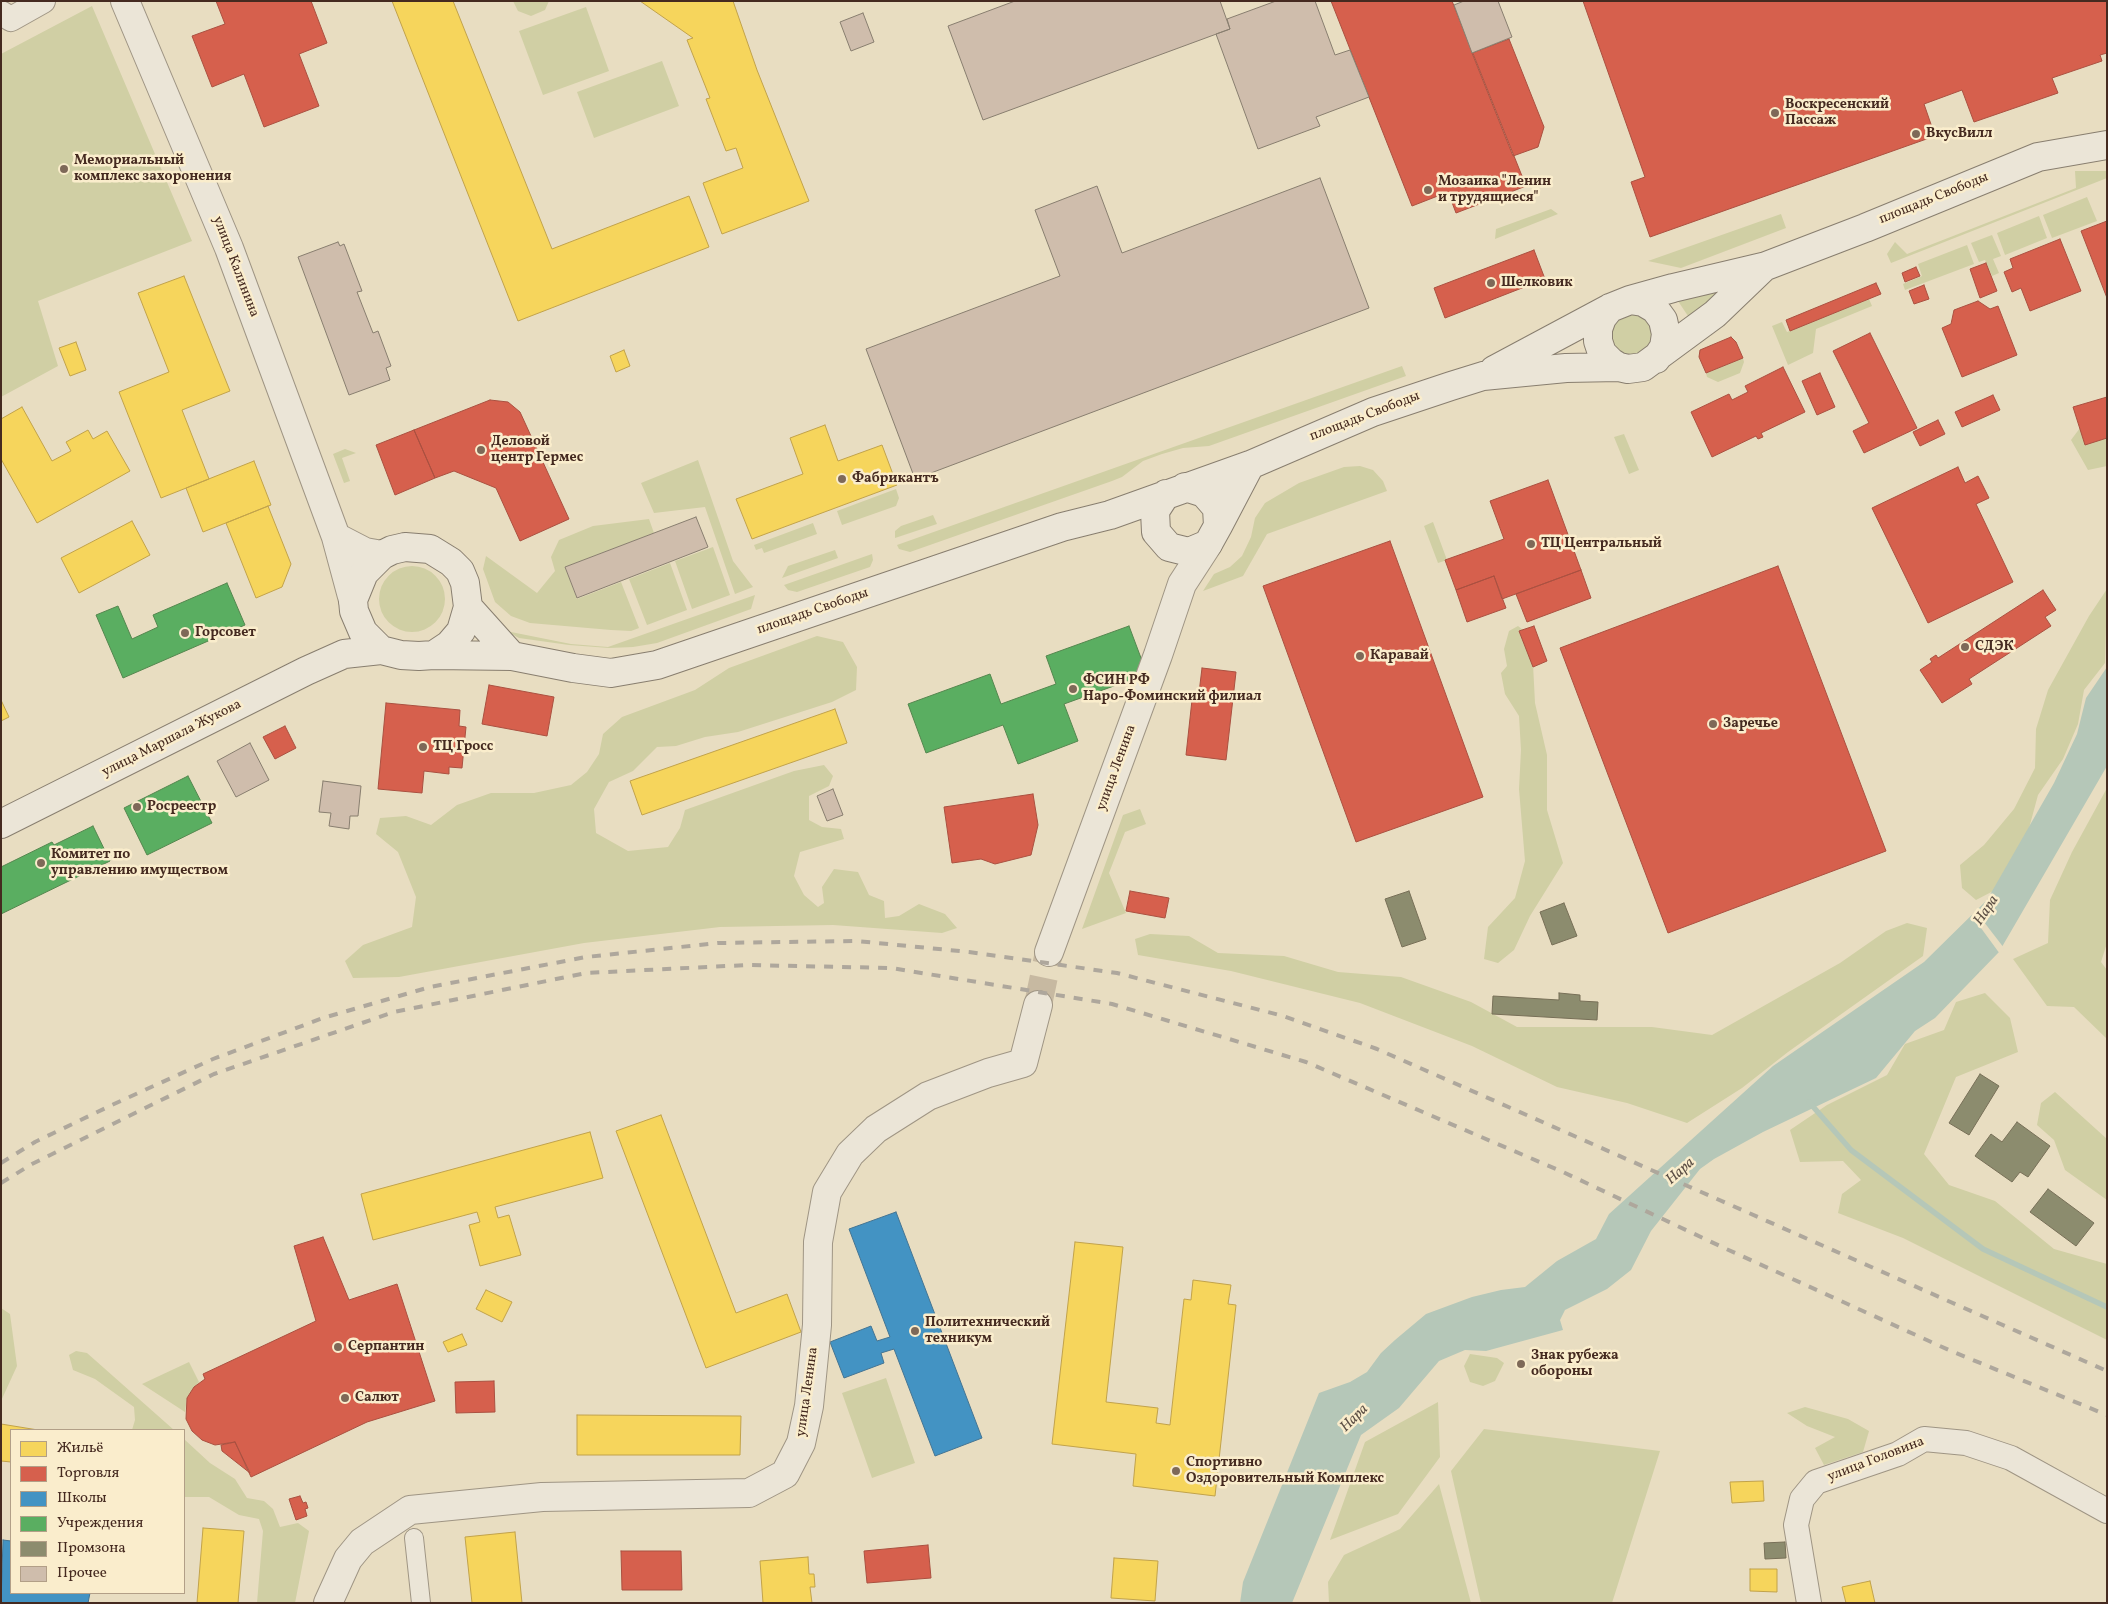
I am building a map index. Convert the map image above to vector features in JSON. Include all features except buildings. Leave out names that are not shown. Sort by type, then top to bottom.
[{"type":"main road","name":"улица Калинина","points":[[126,1],[229,248],[336,537],[354,605]]},
{"type":"main road","name":"площадь Свободы","points":[[434,655],[512,656],[573,668],[611,673],[657,664],[1062,527],[1110,515],[1250,465],[1373,412],[1483,376],[1620,304],[1673,288],[1766,266],[1865,228],[2038,157],[2107,145]]},
{"type":"main road","name":"площадь Свободы","points":[[1483,376],[1566,368],[1619,367],[1628,369],[1643,367],[1715,314],[1766,266]]},
{"type":"main road","points":[[1619,367],[1602,353],[1598,341],[1598,329],[1602,318],[1620,304],[1643,302],[1655,309],[1663,320],[1666,334],[1664,347],[1656,359]]},
{"type":"main road","points":[[1110,515],[1189,552],[1213,535],[1250,465]]},
{"type":"main road","points":[[1182,584],[1163,540],[1155,511],[1176,490],[1204,493],[1217,508],[1213,535]]},
{"type":"main road","name":"улица Ленина","points":[[1049,952],[1158,655],[1182,584],[1213,535]]},
{"type":"main road","points":[[336,537],[366,552],[382,555]]},
{"type":"main road","points":[[344,654],[354,605],[364,573],[382,555],[392,550],[417,547],[430,549],[451,562],[460,571],[465,583],[468,607],[461,631],[449,645],[434,655],[419,656],[401,655],[381,650],[363,632],[354,605]]},
{"type":"main road","points":[[468,607],[512,656]]},
{"type":"main road","name":"улица Маршала Жукова","points":[[1,824],[306,671],[344,654],[381,650]]},
{"type":"main road","name":"улица Ленина","points":[[328,1603],[348,1559],[362,1542],[410,1510],[542,1497],[749,1493],[786,1474],[801,1444],[810,1406],[817,1325],[818,1242],[826,1192],[850,1154],[876,1129],[928,1096],[988,1073],[1023,1063],[1038,1005]]},
{"type":"street","points":[[1,13],[11,19],[43,1]]},
{"type":"street","name":"улица Головина","points":[[1808,1603],[1796,1525],[1802,1499],[1816,1482],[1898,1454],[1924,1439],[1966,1443],[2011,1458],[2107,1511]]},
{"type":"street","points":[[414,1538],[421,1603]]},
{"type":"green space","points":[[513,1],[549,1],[545,10],[531,16],[518,11]]},
{"type":"green space","points":[[92,6],[192,241],[38,301],[58,366],[1,397],[1,54]]},
{"type":"green space","points":[[586,7],[609,71],[543,95],[519,31]]},
{"type":"green space","points":[[662,61],[679,106],[594,138],[577,92]]},
{"type":"green space","points":[[2075,171],[2107,171],[2107,178],[1891,263],[1887,254],[1895,242],[1907,254],[2076,188]]},
{"type":"green space","points":[[2087,197],[2097,221],[2052,238],[2043,215]]},
{"type":"green space","points":[[1551,209],[1558,214],[1495,239],[1496,229]]},
{"type":"green space","points":[[1781,214],[1786,228],[1681,268],[1648,261]]},
{"type":"green space","points":[[2039,216],[2047,238],[2005,255],[1997,233]]},
{"type":"green space","points":[[1992,235],[2001,256],[1993,259],[1999,273],[1992,276],[1985,260],[1979,262],[1971,243]]},
{"type":"green space","points":[[1967,245],[1974,264],[1905,290],[1903,284],[1922,276],[1918,264]]},
{"type":"green space","points":[[1742,279],[1689,325],[1688,316],[1676,298]]},
{"type":"green space","points":[[1869,299],[1872,306],[1816,329],[1813,353],[1788,365],[1772,326],[1782,322],[1787,332]]},
{"type":"green space","points":[[1623,308],[1655,320],[1651,354],[1618,359],[1604,328]]},
{"type":"green space","points":[[1743,358],[1744,362],[1740,373],[1718,382],[1707,377],[1706,373]]},
{"type":"green space","points":[[1402,366],[1406,376],[1209,446],[1183,448],[1162,454],[1143,461],[1122,477],[1112,481],[910,552],[899,549],[897,545]]},
{"type":"green space","points":[[2086,420],[2107,423],[2107,466],[2088,470],[2071,440]]},
{"type":"green space","points":[[1624,434],[1639,470],[1629,474],[1614,437]]},
{"type":"green space","points":[[345,449],[356,453],[342,458],[350,481],[344,483],[333,454]]},
{"type":"green space","points":[[698,460],[733,561],[753,587],[735,594],[705,507],[654,513],[641,483]]},
{"type":"green space","points":[[1360,466],[1373,470],[1383,481],[1387,491],[1267,534],[1243,576],[1203,591],[1214,574],[1230,567],[1242,556],[1251,537],[1255,518],[1265,503],[1299,483],[1344,467]]},
{"type":"green space","points":[[896,489],[899,498],[896,506],[842,525],[837,511]]},
{"type":"green space","points":[[933,515],[937,524],[895,538],[895,531],[901,526]]},
{"type":"green space","points":[[649,519],[654,533],[565,567],[577,599],[621,582],[639,628],[631,631],[530,623],[511,616],[495,602],[483,569],[486,556],[537,593],[555,571],[551,557],[559,540],[593,526]]},
{"type":"green space","points":[[1433,522],[1447,560],[1438,563],[1424,526]]},
{"type":"green space","points":[[813,523],[817,534],[764,553],[762,548],[756,550],[754,545]]},
{"type":"green space","points":[[713,547],[730,595],[692,609],[675,561]]},
{"type":"green space","points":[[835,550],[838,558],[782,578],[788,566]]},
{"type":"green space","points":[[872,554],[873,560],[870,567],[797,592],[788,590],[784,585]]},
{"type":"green space","points":[[670,563],[687,610],[647,625],[629,579]]},
{"type":"green space","points":[[412,566],[425,568],[435,576],[443,586],[445,599],[443,612],[435,622],[425,630],[412,632],[399,630],[389,622],[381,612],[379,599],[381,586],[389,576],[399,568]]},
{"type":"green space","points":[[2107,589],[2105,663],[2084,690],[2078,724],[2063,759],[2038,795],[2025,843],[1999,888],[1976,900],[1962,888],[1960,865],[1984,845],[2014,809],[2035,768],[2036,729],[2048,690],[2089,616]]},
{"type":"green space","points":[[755,595],[751,609],[657,643],[633,647],[609,648],[569,645],[519,638],[506,631],[571,644],[608,647]]},
{"type":"green space","points":[[1518,626],[1529,635],[1535,703],[1547,755],[1547,810],[1563,863],[1530,916],[1514,950],[1498,963],[1484,959],[1488,927],[1515,898],[1525,861],[1519,789],[1521,750],[1519,716],[1505,694],[1501,673],[1507,666],[1504,649],[1509,631]]},
{"type":"green space","points":[[817,636],[843,642],[857,667],[856,690],[832,702],[738,732],[705,737],[676,746],[657,747],[633,771],[609,782],[594,809],[596,833],[628,851],[668,847],[680,828],[685,810],[794,771],[824,765],[833,776],[829,786],[809,796],[809,820],[822,827],[841,829],[844,839],[800,852],[794,876],[804,895],[818,907],[824,903],[822,887],[834,869],[858,872],[869,895],[884,901],[885,918],[899,916],[919,904],[945,914],[957,928],[942,933],[833,925],[720,927],[584,943],[399,977],[353,978],[345,961],[363,945],[412,927],[416,897],[398,852],[376,834],[380,818],[406,816],[431,825],[457,805],[491,793],[534,793],[571,785],[587,772],[599,754],[603,734],[622,717],[695,690],[729,668]]},
{"type":"green space","points":[[2107,788],[2107,943],[2101,962],[2107,970],[2107,1039],[2074,1007],[2047,1006],[2013,959],[2048,943],[2050,900],[2072,852]]},
{"type":"green space","points":[[1140,809],[1146,824],[1125,832],[1109,873],[1126,913],[1082,929],[1123,815]]},
{"type":"green space","points":[[1907,923],[1927,928],[1923,956],[1788,1052],[1742,1088],[1687,1123],[1627,1103],[1557,1087],[1472,1046],[1360,1003],[1231,971],[1138,955],[1135,939],[1150,934],[1189,936],[1218,953],[1284,956],[1338,972],[1401,977],[1471,1002],[1517,1027],[1652,1027],[1712,1035],[1840,963],[1886,931]]},
{"type":"green space","points":[[1985,993],[2010,1018],[2018,1052],[1956,1077],[1924,1154],[1949,1185],[1995,1201],[2054,1249],[2107,1264],[2107,1340],[1903,1238],[1838,1213],[1842,1194],[1861,1180],[1843,1161],[1800,1162],[1790,1130],[1827,1105],[1887,1075],[1905,1044],[1944,1030],[1956,1002]]},
{"type":"green space","points":[[2055,1092],[2107,1139],[2107,1200],[2065,1170],[2054,1140],[2037,1125],[2041,1103]]},
{"type":"green space","points":[[1,1308],[10,1314],[17,1366],[1,1401]]},
{"type":"green space","points":[[76,1351],[87,1353],[173,1429],[132,1429],[135,1420],[134,1407],[95,1379],[73,1370],[69,1355]]},
{"type":"green space","points":[[1470,1354],[1497,1358],[1504,1363],[1495,1381],[1483,1386],[1470,1382],[1464,1366]]},
{"type":"green space","points":[[189,1362],[199,1382],[187,1398],[185,1412],[142,1384]]},
{"type":"green space","points":[[886,1378],[915,1463],[872,1478],[842,1393]]},
{"type":"green space","points":[[1438,1402],[1440,1457],[1398,1514],[1330,1540],[1365,1442]]},
{"type":"green space","points":[[1805,1407],[1848,1419],[1869,1431],[1863,1452],[1824,1465],[1815,1448],[1835,1437],[1807,1426],[1787,1413]]},
{"type":"green space","points":[[1484,1429],[1660,1451],[1612,1603],[1481,1603],[1451,1471]]},
{"type":"green space","points":[[185,1440],[210,1463],[235,1479],[247,1498],[264,1501],[273,1509],[280,1527],[298,1523],[309,1531],[295,1603],[257,1603],[263,1531],[259,1519],[239,1515],[209,1497],[185,1497]]},
{"type":"green space","points":[[1439,1484],[1471,1603],[1329,1603],[1328,1582],[1344,1555],[1400,1529]]},
{"type":"water","name":"Нара","points":[[2107,667],[2107,766],[1999,952],[1935,1018],[1915,1031],[1876,1078],[1763,1132],[1714,1159],[1700,1169],[1651,1231],[1631,1270],[1607,1289],[1565,1310],[1560,1320],[1563,1330],[1486,1351],[1465,1350],[1439,1361],[1399,1408],[1361,1435],[1292,1603],[1240,1603],[1243,1582],[1319,1393],[1350,1382],[1367,1372],[1381,1353],[1426,1314],[1472,1297],[1501,1290],[1525,1287],[1557,1261],[1596,1239],[1609,1214],[1773,1066],[1924,962],[1987,900],[2054,783],[2077,734],[2086,698]]},
{"type":"pier","points":[[1974,909],[2004,948],[2000,954],[1970,913]]},
{"type":"waterway","points":[[1809,1102],[1851,1150],[1983,1249],[2107,1307]]},
{"type":"tunnel","points":[[1038,1005],[1049,952]]},
{"type":"railway","points":[[1,1163],[35,1142],[213,1059],[323,1018],[430,987],[586,957],[718,943],[857,941],[969,952],[1117,973],[1283,1016],[1377,1049],[2107,1371]]},
{"type":"railway","points":[[1,1183],[32,1164],[214,1074],[394,1012],[586,973],[747,965],[891,968],[1112,1004],[1306,1062],[1563,1172],[1951,1351],[2107,1415]]},
{"type":"place","name":"Воскресенский Пассаж","points":[[1775,113]]},
{"type":"place","name":"ВкусВилл","points":[[1916,134]]},
{"type":"place","name":"Мемориальный комплекс захоронения","points":[[64,169]]},
{"type":"place","name":"Мозаика \"Ленин и трудящиеся\"","points":[[1428,190]]},
{"type":"place","name":"Шелковик","points":[[1491,283]]},
{"type":"place","name":"Деловой центр Гермес","points":[[481,450]]},
{"type":"place","name":"Фабрикантъ","points":[[842,479]]},
{"type":"place","name":"ТЦ Центральный","points":[[1531,544]]},
{"type":"place","name":"Горсовет","points":[[185,633]]},
{"type":"place","name":"СДЭК","points":[[1965,647]]},
{"type":"place","name":"Каравай","points":[[1360,656]]},
{"type":"place","name":"ФСИН РФ Наро-Фоминский филиал","points":[[1073,689]]},
{"type":"place","name":"Заречье","points":[[1713,724]]},
{"type":"place","name":"ТЦ Гросс","points":[[423,747]]},
{"type":"place","name":"Росреестр","points":[[137,807]]},
{"type":"place","name":"Комитет по управлению имуществом","points":[[41,863]]},
{"type":"place","name":"Политехнический техникум","points":[[915,1331]]},
{"type":"place","name":"Серпантин","points":[[338,1347]]},
{"type":"place","name":"Знак рубежа обороны","points":[[1521,1364]]},
{"type":"place","name":"Салют","points":[[345,1398]]},
{"type":"place","name":"Спортивно Оздоровительный Комплекс","points":[[1176,1471]]}]
